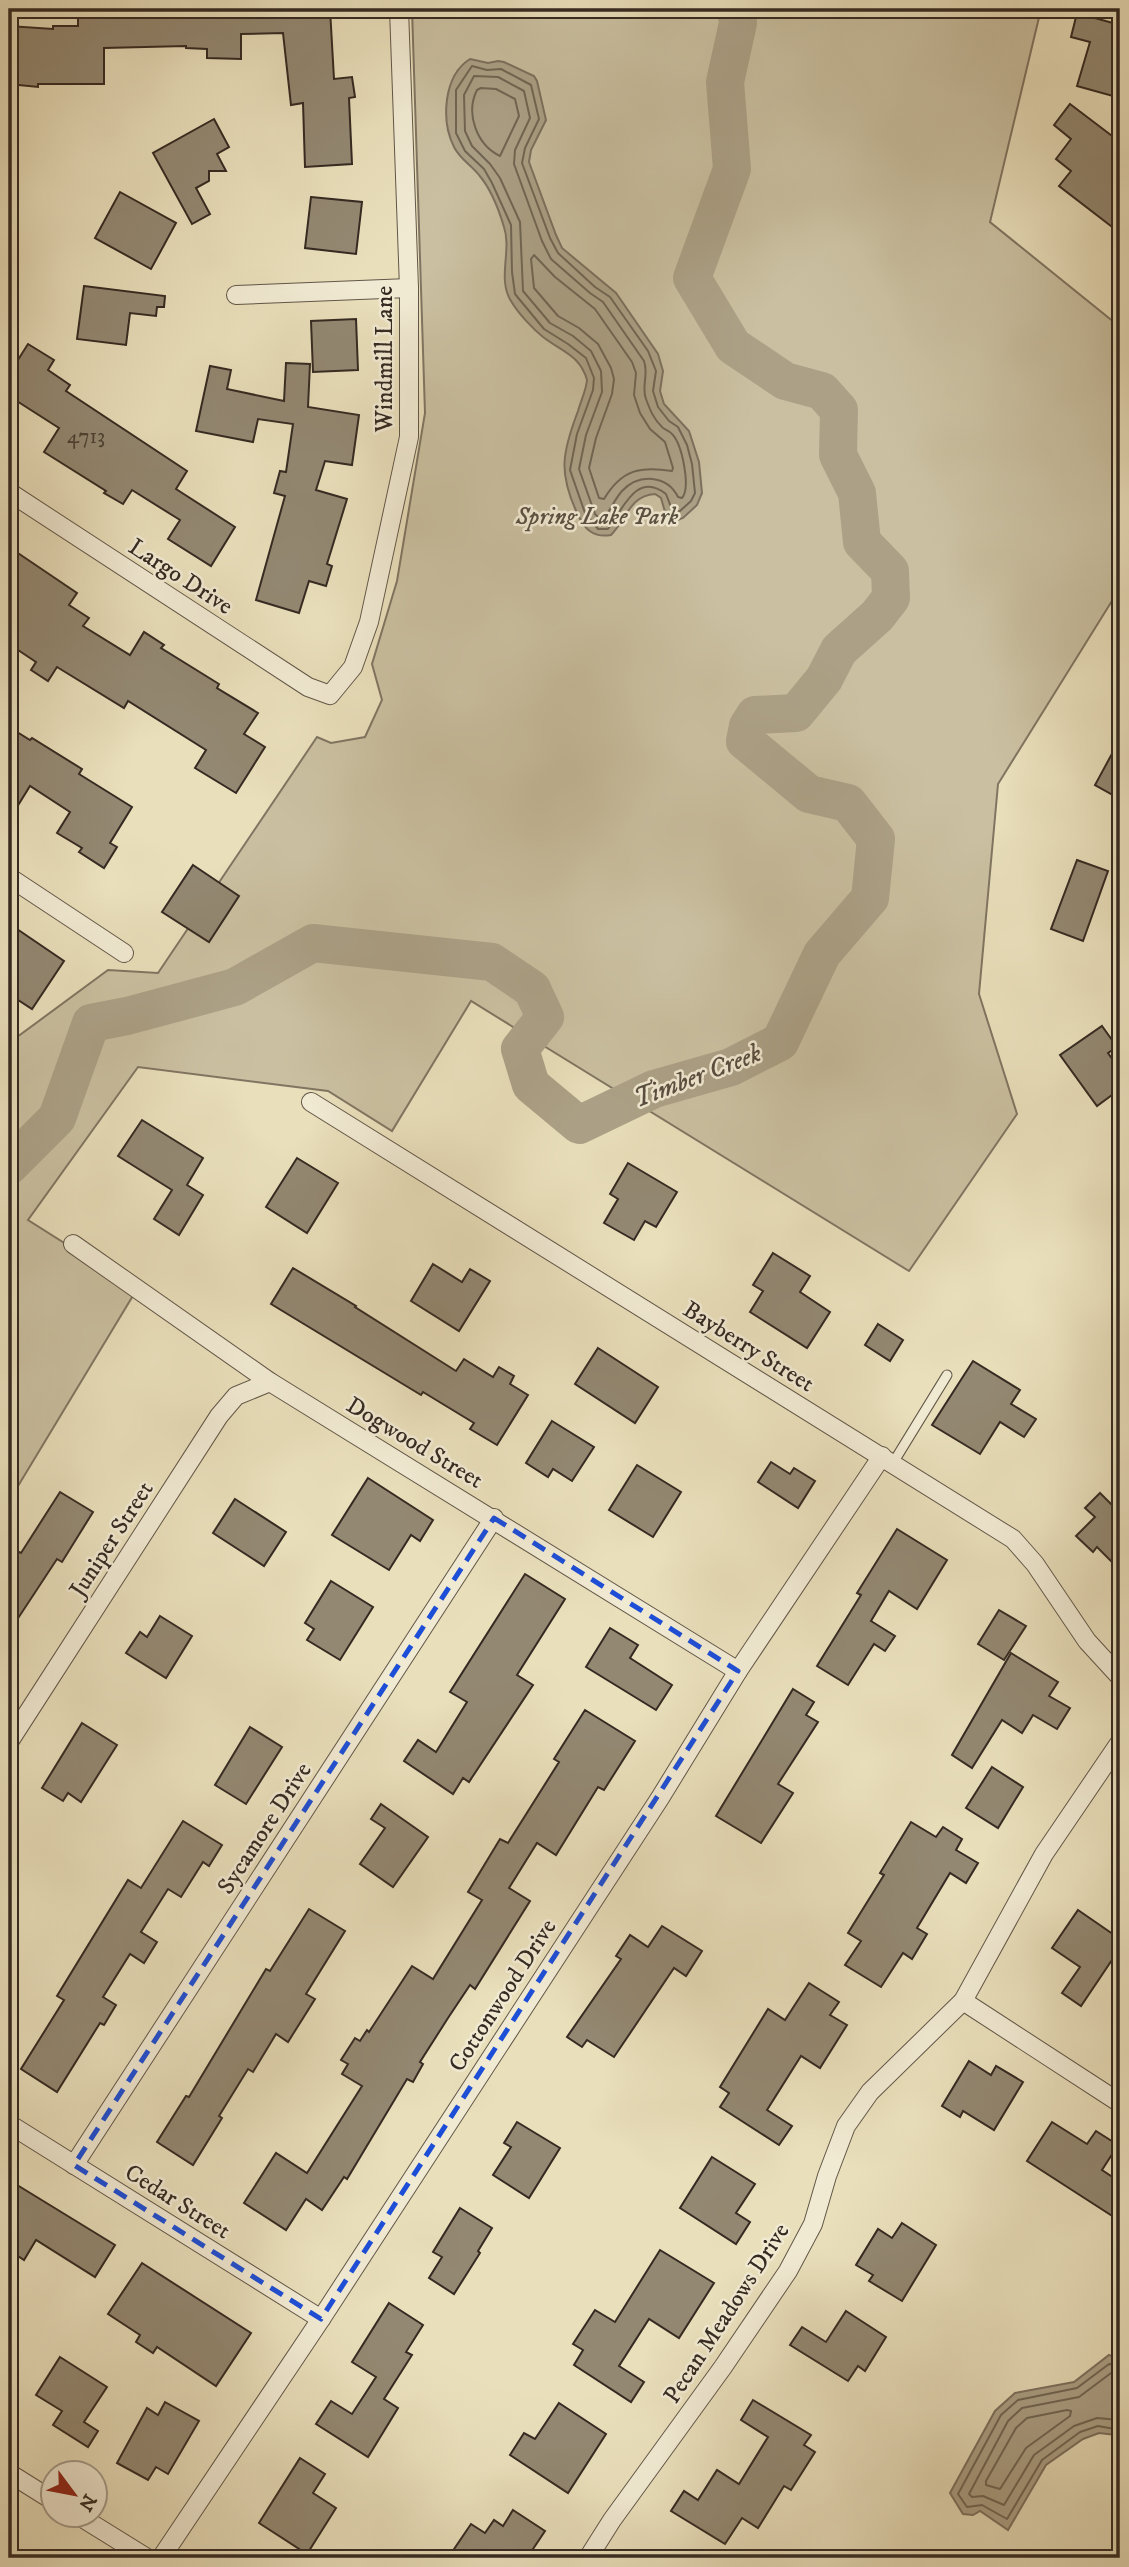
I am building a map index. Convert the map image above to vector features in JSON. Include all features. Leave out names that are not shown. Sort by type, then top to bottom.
[{"type":"street","name":"Windmill Lane","points":[[330,695],[353,667],[369,622],[409,436],[409,288],[399,9]]},
{"type":"street","points":[[236,295],[409,288]]},
{"type":"street","name":"Largo Drive","points":[[9,492],[273,666],[308,687],[330,695]]},
{"type":"street","points":[[9,877],[124,953]]},
{"type":"street","name":"Bayberry Street","points":[[311,1102],[1013,1539],[1035,1564],[1087,1641],[1120,1677]]},
{"type":"street","name":"Dogwood Street","points":[[73,1244],[270,1382],[738,1671]]},
{"type":"street","name":"Juniper Street","points":[[9,1742],[219,1416],[236,1396],[270,1382]]},
{"type":"street","name":"Cottonwood Drive","points":[[161,2558],[321,2319],[652,1809],[738,1671],[887,1460]]},
{"type":"street","name":"Sycamore Drive","points":[[74,2165],[494,1518]]},
{"type":"street","name":"Pecan Meadows Drive","points":[[588,2558],[788,2271],[813,2224],[846,2126],[870,2092],[963,2001],[1044,1854],[1120,1742]]},
{"type":"street","points":[[963,2001],[1120,2103]]},
{"type":"street","name":"Cedar Street","points":[[9,2124],[321,2319]]},
{"type":"street","points":[[9,2473],[38,2491]]},
{"type":"street","points":[[97,2528],[147,2558]]},
{"type":"lane","points":[[887,1460],[947,1376]]},
{"type":"highlighted area","points":[[494,1518],[738,1671],[321,2319],[74,2165]]},
{"type":"green space","name":"Spring Lake Park","points":[[412,9],[1041,9],[990,222],[1120,327],[1120,588],[998,784],[979,994],[1017,1114],[909,1271],[471,1001],[392,1131],[328,1091],[138,1067],[28,1220],[137,1289],[9,1501],[9,1043],[108,970],[158,973],[317,737],[331,743],[365,737],[382,700],[372,664],[397,581],[425,413]]},
{"type":"water","points":[[470,59],[488,63],[504,62],[534,76],[537,81],[546,120],[531,150],[529,162],[556,235],[562,248],[616,293],[658,354],[663,371],[660,391],[664,404],[689,431],[699,462],[702,493],[697,505],[683,518],[675,521],[667,519],[661,498],[655,494],[639,499],[611,535],[591,532],[578,515],[567,487],[564,463],[568,439],[587,380],[575,359],[539,333],[511,301],[505,283],[506,236],[500,214],[483,180],[454,147],[447,125],[447,100],[454,76]]},
{"type":"water","points":[[1109,2355],[1120,2359],[1120,2438],[1099,2433],[1083,2439],[1046,2465],[1008,2530],[980,2511],[973,2515],[963,2514],[950,2493],[995,2411],[1015,2393],[1074,2382]]},
{"type":"building","points":[[78,9],[330,9],[334,79],[352,77],[355,97],[349,98],[352,164],[305,167],[303,103],[291,105],[283,33],[241,34],[241,59],[207,58],[207,49],[186,46],[104,48],[104,84],[38,84],[38,87],[9,84],[9,26],[53,29],[53,26],[78,26]]},
{"type":"building","points":[[1077,13],[1120,25],[1120,98],[1077,86],[1090,42],[1071,37]]},
{"type":"building","points":[[1070,104],[1120,142],[1120,233],[1059,186],[1071,171],[1056,159],[1071,139],[1054,125]]},
{"type":"building","points":[[214,119],[229,147],[217,154],[226,171],[209,171],[209,181],[196,188],[210,214],[192,224],[153,153]]},
{"type":"building","points":[[120,192],[176,223],[151,269],[95,238]]},
{"type":"building","points":[[311,197],[362,202],[356,254],[305,248]]},
{"type":"building","points":[[84,286],[165,296],[164,307],[157,307],[156,316],[130,313],[126,345],[77,339]]},
{"type":"building","points":[[356,319],[358,370],[313,372],[311,321]]},
{"type":"building","points":[[28,344],[54,360],[48,370],[70,385],[66,391],[187,471],[176,489],[235,527],[211,566],[168,539],[180,520],[132,490],[123,504],[44,452],[59,428],[9,396],[9,374]]},
{"type":"building","points":[[286,363],[310,364],[308,407],[359,415],[352,465],[325,461],[316,490],[347,499],[327,564],[332,566],[326,586],[309,581],[299,613],[256,600],[285,496],[274,493],[280,471],[286,472],[293,424],[258,419],[253,442],[196,431],[210,366],[231,370],[227,389],[284,401]]},
{"type":"building","points":[[9,547],[77,593],[69,605],[89,618],[83,626],[130,655],[144,632],[164,645],[161,648],[219,684],[217,688],[258,713],[244,734],[265,747],[236,793],[195,768],[206,750],[128,701],[124,708],[57,667],[48,681],[31,670],[36,662],[9,644]]},
{"type":"building","points":[[9,727],[82,769],[79,774],[132,807],[110,843],[117,847],[104,868],[79,852],[82,848],[57,833],[70,812],[30,786],[9,820]]},
{"type":"building","points":[[1120,739],[1120,799],[1095,785]]},
{"type":"building","points":[[1077,860],[1108,871],[1083,941],[1051,929]]},
{"type":"building","points":[[193,865],[239,896],[209,942],[162,912]]},
{"type":"building","points":[[17,929],[64,961],[32,1009],[9,994],[9,942]]},
{"type":"building","points":[[1102,1026],[1117,1047],[1108,1053],[1120,1070],[1120,1089],[1097,1106],[1060,1055]]},
{"type":"building","points":[[142,1120],[203,1158],[187,1185],[203,1195],[179,1235],[154,1219],[172,1190],[118,1156]]},
{"type":"building","points":[[297,1158],[338,1183],[307,1233],[266,1207]]},
{"type":"building","points":[[628,1163],[677,1192],[656,1227],[645,1221],[634,1240],[604,1223],[618,1199],[610,1194]]},
{"type":"building","points":[[773,1253],[810,1276],[800,1292],[830,1312],[807,1348],[750,1312],[763,1291],[753,1285]]},
{"type":"building","points":[[433,1264],[462,1282],[470,1269],[490,1281],[459,1331],[411,1301]]},
{"type":"building","points":[[293,1268],[456,1371],[464,1359],[493,1377],[499,1367],[514,1376],[510,1384],[528,1395],[497,1445],[470,1429],[474,1423],[423,1392],[421,1395],[271,1304]]},
{"type":"building","points":[[878,1324],[903,1340],[890,1361],[865,1345]]},
{"type":"building","points":[[598,1348],[658,1387],[635,1423],[575,1384]]},
{"type":"building","points":[[973,1361],[1020,1390],[1011,1404],[1036,1419],[1024,1437],[1000,1422],[980,1454],[932,1425]]},
{"type":"building","points":[[552,1421],[594,1447],[572,1481],[553,1469],[548,1477],[526,1463]]},
{"type":"building","points":[[771,1462],[790,1474],[794,1468],[815,1481],[798,1508],[758,1482]]},
{"type":"building","points":[[637,1465],[681,1492],[653,1537],[609,1510]]},
{"type":"building","points":[[368,1478],[433,1520],[420,1541],[411,1535],[389,1570],[332,1535]]},
{"type":"building","points":[[60,1492],[93,1512],[62,1562],[57,1559],[9,1632],[9,1564],[17,1551],[21,1553]]},
{"type":"building","points":[[1100,1493],[1120,1513],[1120,1570],[1097,1547],[1093,1552],[1076,1536],[1095,1517],[1085,1508]]},
{"type":"building","points":[[235,1499],[286,1532],[264,1566],[213,1533]]},
{"type":"building","points":[[897,1529],[947,1560],[917,1609],[889,1591],[871,1621],[895,1636],[885,1651],[874,1644],[848,1685],[817,1666],[861,1595],[857,1593]]},
{"type":"building","points":[[525,1574],[565,1599],[517,1675],[533,1685],[469,1782],[463,1778],[453,1794],[404,1761],[418,1740],[436,1752],[467,1702],[450,1692]]},
{"type":"building","points":[[331,1581],[373,1607],[340,1660],[307,1640],[314,1629],[305,1623]]},
{"type":"building","points":[[999,1610],[1026,1626],[1004,1660],[978,1644]]},
{"type":"building","points":[[160,1616],[192,1636],[166,1678],[126,1653],[140,1632],[147,1637]]},
{"type":"building","points":[[610,1628],[638,1645],[630,1658],[672,1685],[656,1710],[586,1667]]},
{"type":"building","points":[[1011,1653],[1058,1682],[1049,1696],[1070,1708],[1057,1729],[1033,1715],[1022,1733],[1002,1720],[972,1768],[952,1755]]},
{"type":"building","points":[[793,1689],[814,1702],[806,1715],[818,1722],[778,1784],[793,1793],[761,1843],[716,1816]]},
{"type":"building","points":[[585,1710],[635,1741],[604,1790],[598,1787],[556,1855],[537,1843],[509,1888],[530,1901],[475,1989],[470,1985],[420,2062],[423,2064],[413,2082],[407,2079],[347,2179],[344,2177],[322,2210],[306,2199],[286,2230],[244,2203],[276,2153],[307,2173],[362,2086],[342,2074],[348,2064],[341,2060],[355,2038],[360,2041],[367,2030],[369,2032],[412,1966],[433,1979],[482,1900],[468,1892],[500,1839],[508,1843],[559,1762],[554,1759]]},
{"type":"building","points":[[82,1723],[117,1745],[81,1802],[68,1793],[63,1801],[42,1788]]},
{"type":"building","points":[[250,1727],[282,1747],[246,1804],[215,1785]]},
{"type":"building","points":[[992,1767],[1023,1787],[998,1828],[966,1808]]},
{"type":"building","points":[[381,1804],[428,1837],[393,1887],[360,1864],[385,1828],[371,1819]]},
{"type":"building","points":[[183,1821],[222,1845],[209,1866],[203,1862],[181,1897],[168,1889],[141,1932],[157,1942],[144,1963],[130,1954],[103,1997],[116,2005],[104,2025],[100,2023],[57,2092],[21,2069],[64,2000],[57,1996],[128,1880],[141,1888]]},
{"type":"building","points":[[911,1822],[936,1837],[943,1827],[962,1839],[956,1850],[978,1863],[966,1883],[950,1873],[917,1928],[927,1934],[912,1959],[903,1953],[881,1987],[845,1965],[861,1941],[848,1933],[884,1875],[880,1873]]},
{"type":"building","points":[[309,1909],[345,1931],[306,1994],[315,1999],[288,2042],[276,2034],[253,2072],[248,2069],[193,2165],[157,2142],[186,2096],[189,2097],[266,1969],[270,1971]]},
{"type":"building","points":[[1078,1910],[1120,1939],[1120,1948],[1081,2006],[1062,1993],[1080,1967],[1052,1948]]},
{"type":"building","points":[[662,1926],[702,1951],[686,1976],[674,1968],[614,2057],[587,2040],[582,2047],[567,2037],[621,1959],[616,1956],[630,1935],[648,1947]]},
{"type":"building","points":[[809,1983],[839,2002],[830,2015],[847,2025],[820,2068],[801,2056],[767,2110],[792,2126],[779,2145],[720,2107],[729,2093],[720,2087],[768,2009],[785,2020]]},
{"type":"building","points":[[969,2061],[991,2075],[996,2066],[1023,2082],[994,2130],[963,2111],[960,2117],[942,2106]]},
{"type":"building","points":[[517,2122],[560,2148],[529,2198],[493,2175],[511,2147],[504,2143]]},
{"type":"building","points":[[1052,2122],[1087,2144],[1096,2131],[1118,2145],[1102,2170],[1120,2182],[1120,2221],[1027,2161]]},
{"type":"building","points":[[712,2157],[755,2184],[736,2213],[750,2222],[736,2244],[680,2208]]},
{"type":"building","points":[[9,2180],[115,2245],[95,2277],[36,2240],[24,2260],[9,2250]]},
{"type":"building","points":[[460,2208],[492,2228],[454,2294],[429,2278],[442,2257],[433,2252]]},
{"type":"building","points":[[902,2223],[936,2245],[902,2301],[869,2281],[873,2275],[856,2265],[878,2229],[892,2238]]},
{"type":"building","points":[[660,2250],[714,2283],[679,2338],[649,2319],[619,2366],[644,2382],[631,2402],[574,2365],[583,2350],[573,2344],[595,2310],[615,2322]]},
{"type":"building","points":[[142,2263],[251,2333],[216,2386],[157,2347],[153,2353],[136,2342],[140,2335],[108,2314]]},
{"type":"building","points":[[389,2303],[423,2325],[406,2352],[412,2355],[384,2399],[398,2408],[368,2457],[316,2424],[331,2401],[352,2414],[376,2377],[352,2362]]},
{"type":"building","points":[[846,2311],[886,2337],[865,2371],[858,2366],[848,2381],[790,2345],[802,2327],[826,2342]]},
{"type":"building","points":[[60,2357],[107,2387],[84,2422],[98,2431],[88,2447],[53,2425],[62,2411],[36,2395]]},
{"type":"building","points":[[753,2400],[811,2435],[804,2445],[815,2452],[791,2490],[784,2486],[758,2528],[742,2518],[725,2544],[671,2511],[684,2491],[698,2500],[717,2470],[739,2484],[768,2437],[741,2420]]},
{"type":"building","points":[[165,2402],[199,2421],[168,2474],[156,2467],[148,2480],[117,2463],[147,2408],[158,2415]]},
{"type":"building","points":[[559,2403],[606,2434],[568,2493],[510,2455],[524,2433],[535,2439]]},
{"type":"building","points":[[300,2458],[325,2474],[313,2493],[336,2508],[307,2554],[259,2523]]},
{"type":"building","points":[[513,2510],[545,2531],[527,2558],[448,2558],[471,2524],[485,2533],[494,2520],[503,2526]]},
{"type":"waterway","name":"Timber Creek","points":[[9,1166],[57,1118],[91,1023],[235,987],[313,943],[492,962],[532,989],[545,1017],[520,1049],[531,1085],[579,1125],[654,1089],[731,1067],[780,1042],[822,954],[870,898],[876,839],[848,803],[809,794],[745,741],[748,726],[755,715],[796,713],[824,679],[839,650],[877,616],[891,598],[890,571],[862,542],[857,493],[838,455],[839,410],[822,391],[785,381],[733,346],[692,278],[732,169],[725,82],[738,23],[736,9]]}]
